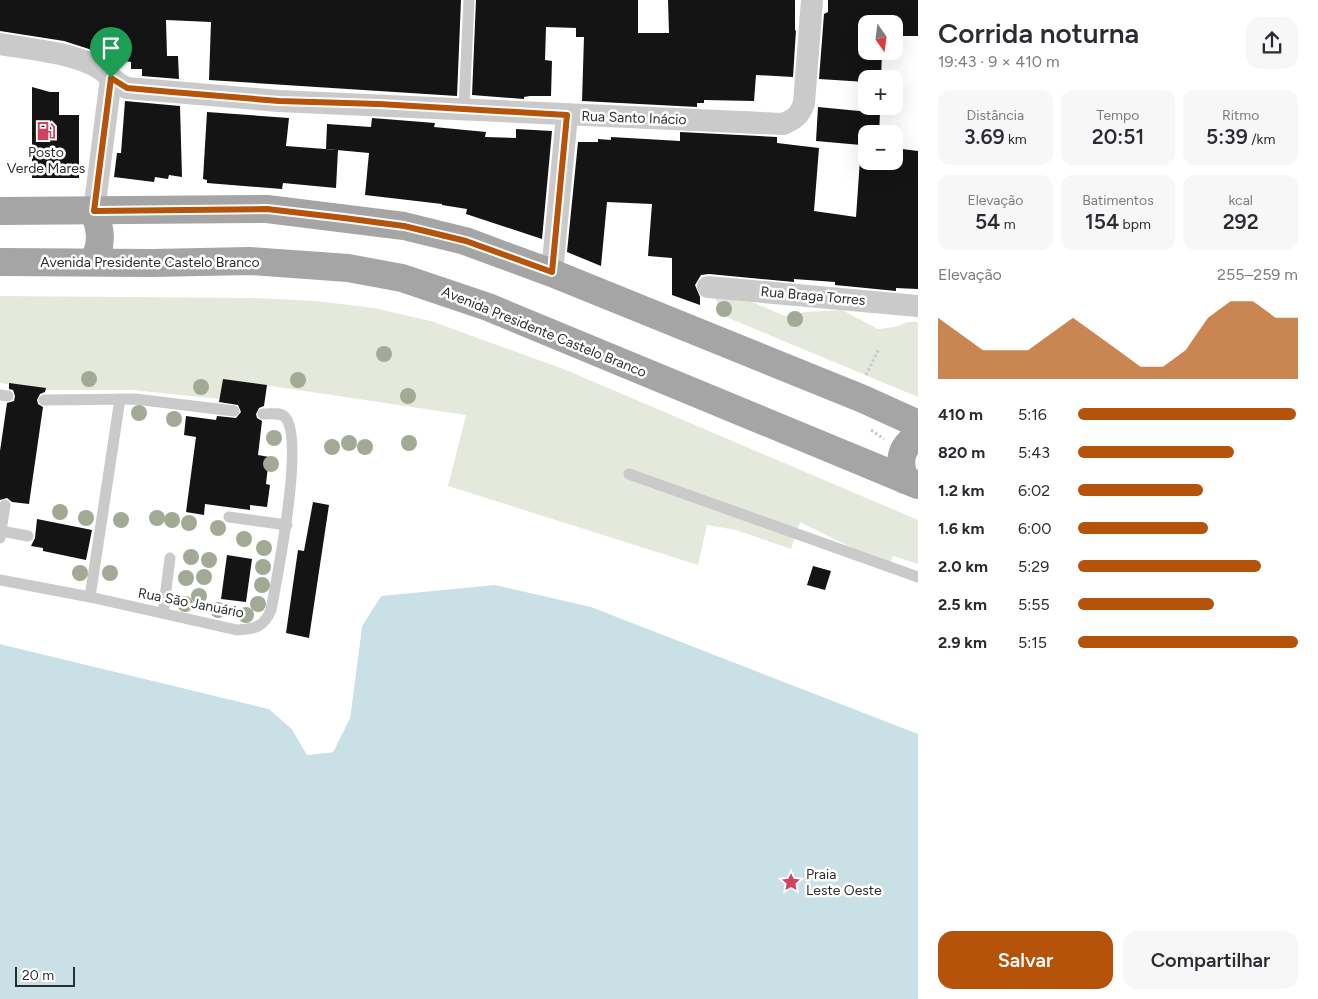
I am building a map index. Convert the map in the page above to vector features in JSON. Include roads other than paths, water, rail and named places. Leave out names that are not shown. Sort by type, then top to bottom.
[{"type":"main road","points":[[0,211],[267,209],[404,226],[466,241],[552,272],[863,399],[918,424]]},
{"type":"main road","points":[[93,262],[99,251],[101,239],[94,211]]},
{"type":"main road","name":"Avenida Presidente Castelo Branco","points":[[0,262],[250,261],[348,268],[402,278],[488,307],[912,483]]},
{"type":"main road","points":[[912,483],[900,466],[902,452],[909,441],[918,436]]},
{"type":"street","name":"Rua Santo Inácio","points":[[0,44],[44,51],[81,61],[95,66],[127,88],[279,101],[783,124],[794,120],[801,113],[804,103],[812,0]]},
{"type":"street","points":[[94,211],[111,78]]},
{"type":"street","points":[[552,272],[567,115]]},
{"type":"street","name":"Rua Braga Torres","points":[[708,287],[918,306]]},
{"type":"lane","points":[[464,108],[469,0]]},
{"type":"lane","points":[[90,597],[120,399]]},
{"type":"lane","points":[[44,400],[120,399],[234,410]]},
{"type":"lane","name":"Rua São Januário","points":[[0,580],[90,597],[237,630],[259,627],[266,620],[271,610],[287,525],[292,452],[289,424],[285,417],[280,414],[263,414]]},
{"type":"lane","points":[[629,474],[918,576]]},
{"type":"lane","points":[[5,506],[0,534],[28,536]]},
{"type":"lane","points":[[229,517],[287,525]]},
{"type":"lane","points":[[163,613],[170,558]]},
{"type":"water","points":[[495,585],[591,607],[918,734],[918,999],[0,999],[0,644],[269,709],[292,729],[307,755],[333,752],[350,718],[362,626],[381,596]]},
{"type":"place","name":"Posto Verde Mares","points":[[46,131]]},
{"type":"place","name":"Praia Leste Oeste","points":[[791,882]]}]
